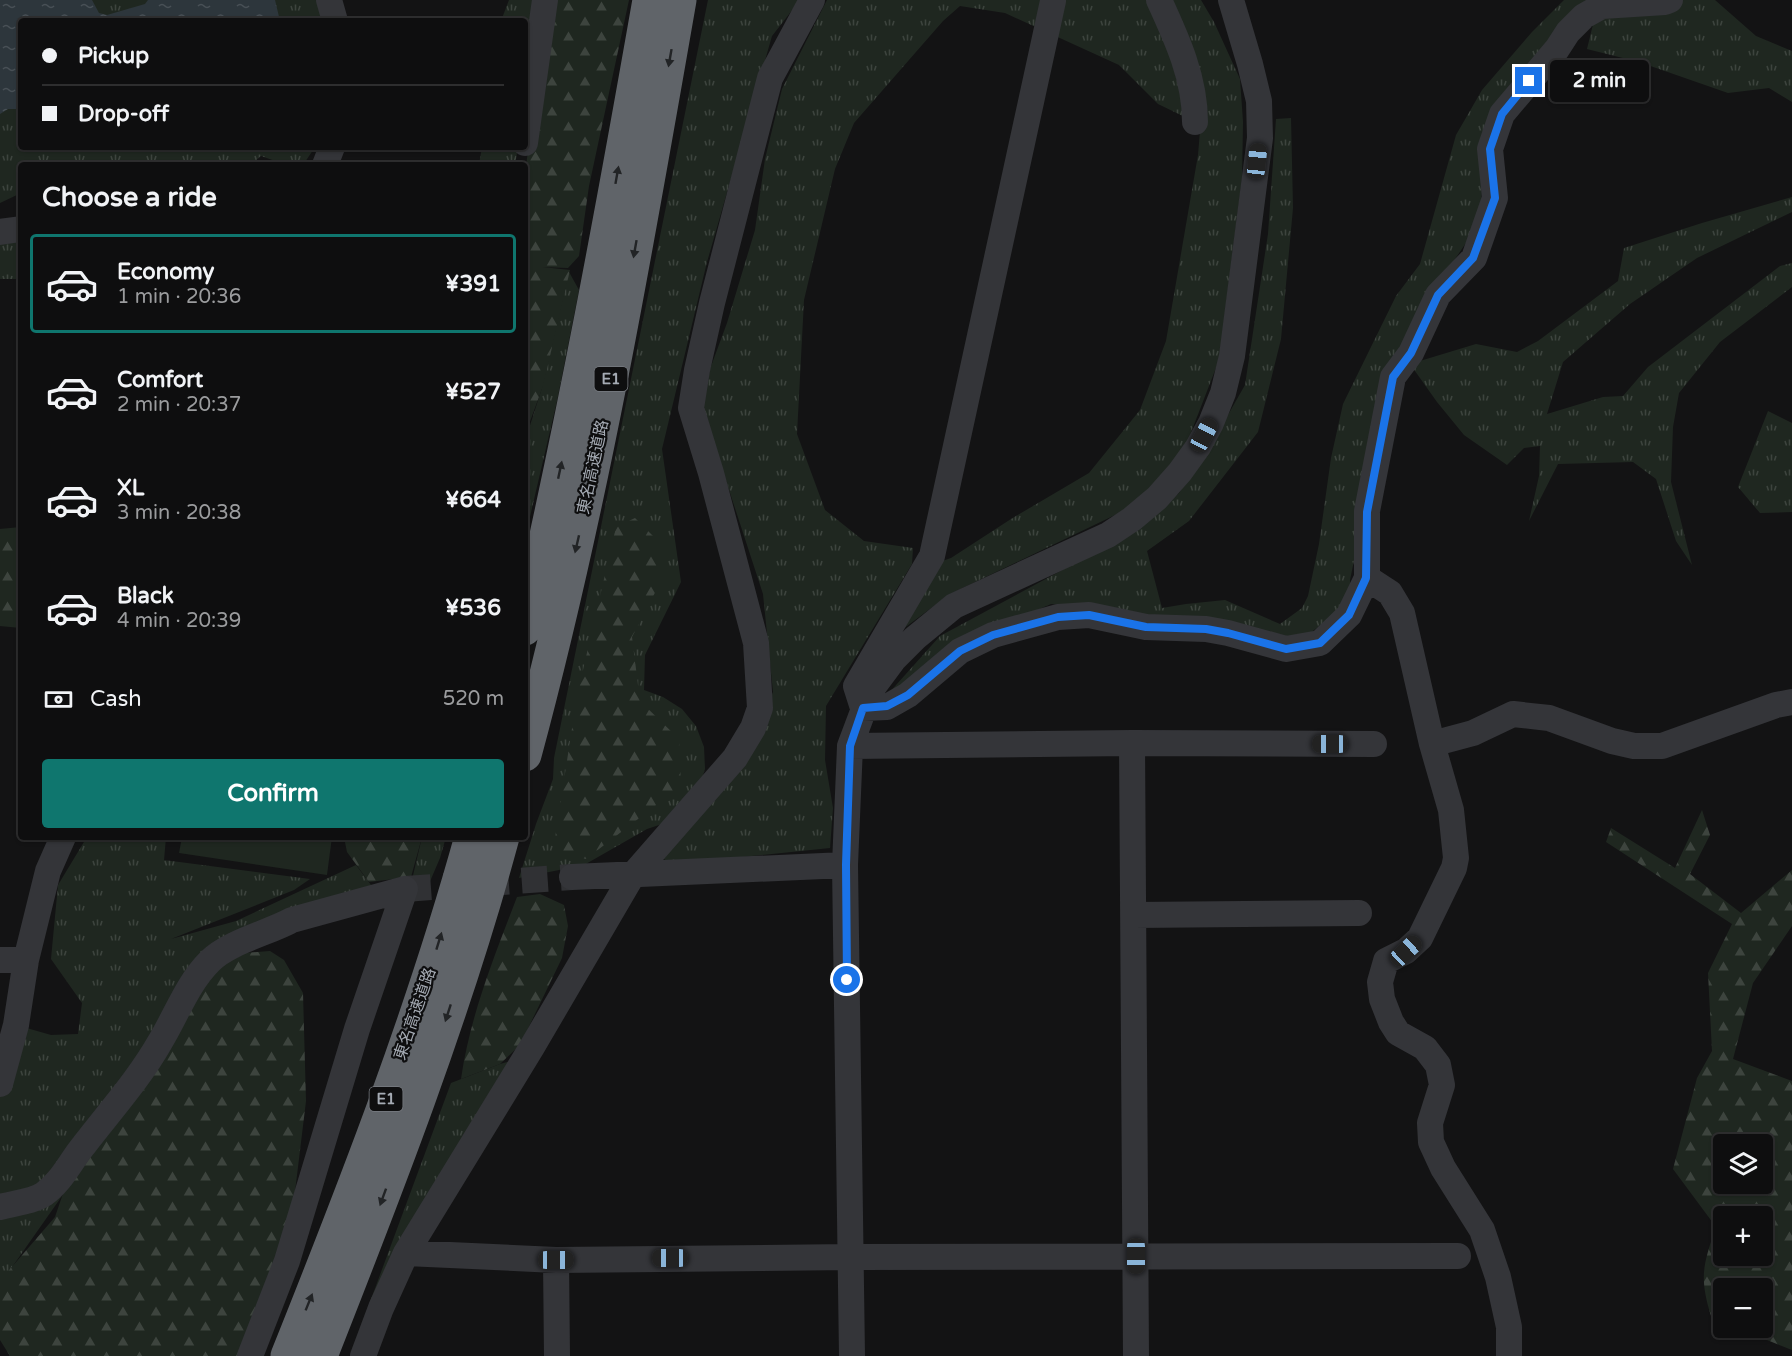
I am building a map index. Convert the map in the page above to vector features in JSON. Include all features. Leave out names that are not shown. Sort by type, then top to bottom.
[{"type":"highway","name":"東名高速道路","points":[[528,616],[589,328],[649,0]]},
{"type":"highway","name":"東名高速道路","points":[[528,742],[579,536],[602,424],[680,0]]},
{"type":"highway","name":"東名高速道路","points":[[287,1356],[348,1204],[416,1017],[470,840]]},
{"type":"highway","name":"東名高速道路","points":[[321,1356],[377,1214],[444,1026],[502,840]]},
{"type":"street","points":[[528,123],[545,0]]},
{"type":"street","points":[[363,1356],[381,1308],[406,1253],[532,1047],[632,876],[735,758],[753,728],[760,708],[756,643],[711,473],[691,408],[712,303],[770,78],[812,0]]},
{"type":"street","points":[[1159,0],[1187,65],[1195,105],[1195,122]]},
{"type":"street","points":[[852,1356],[846,865],[850,746],[871,690],[894,659],[915,638],[954,606],[1108,535],[1132,519],[1157,498],[1180,472],[1198,447],[1211,423],[1223,393],[1232,356],[1260,138],[1259,101],[1231,0]]},
{"type":"street","points":[[863,708],[887,706],[894,703],[908,695],[960,651],[993,635],[1058,617],[1089,615],[1146,627],[1206,629],[1286,649],[1320,643],[1349,615],[1366,578],[1367,512],[1393,377],[1411,353],[1438,295],[1473,258],[1495,198],[1490,149],[1502,114],[1557,49],[1568,32],[1584,16],[1602,6],[1670,0]]},
{"type":"street","points":[[863,708],[856,686],[932,556],[1053,1]]},
{"type":"street","points":[[1366,578],[1379,584],[1390,593],[1402,613],[1432,744],[1451,810],[1456,858],[1454,868],[1420,938],[1406,951],[1386,961],[1380,982],[1381,990],[1391,1022],[1398,1033],[1425,1048],[1438,1065],[1442,1085],[1431,1123],[1431,1142],[1443,1168],[1482,1230],[1498,1277],[1509,1327],[1509,1356]]},
{"type":"street","points":[[1432,744],[1473,733],[1513,714],[1549,718],[1612,741],[1634,746],[1662,746],[1776,705],[1792,702]]},
{"type":"street","points":[[850,746],[1132,742],[1374,744]]},
{"type":"street","points":[[1132,742],[1136,1356]]},
{"type":"street","points":[[0,1084],[16,1025],[26,960],[48,871],[62,840]]},
{"type":"street","points":[[572,878],[846,865]]},
{"type":"street","points":[[0,1207],[41,1196],[65,1174],[82,1147],[130,1089],[161,1042],[185,993],[211,960],[247,939],[292,920],[405,889],[357,1029],[287,1261],[250,1356]]},
{"type":"street","points":[[1134,915],[1359,913]]},
{"type":"street","points":[[0,960],[26,960]]},
{"type":"street","points":[[406,1253],[556,1260],[1458,1256]]},
{"type":"street","points":[[556,1260],[557,1356]]},
{"type":"green space","points":[[0,0],[319,0],[325,18],[18,18],[18,150],[313,150],[305,162],[278,162],[261,156],[254,162],[18,162],[18,194],[0,203]]},
{"type":"green space","points":[[509,0],[542,0],[528,86],[528,18],[502,18]]},
{"type":"green space","points":[[549,0],[629,0],[589,186],[579,256],[568,268],[542,267],[570,270],[543,386],[528,427],[528,162]]},
{"type":"green space","points":[[708,0],[800,0],[772,36],[707,262],[662,449],[681,582],[645,655],[644,690],[663,697],[682,709],[696,726],[704,747],[705,769],[698,791],[668,822],[647,829],[584,865],[519,878],[553,779],[554,758]]},
{"type":"green space","points":[[827,0],[1146,0],[1161,22],[1187,118],[1158,104],[1119,65],[1005,13],[960,6],[943,21],[854,123],[835,169],[804,300],[797,434],[825,510],[864,541],[913,548],[912,564],[826,706],[825,760],[833,808],[830,848],[673,864],[662,858],[740,761],[773,692],[763,594],[703,410],[710,369],[727,323],[755,230],[765,159],[782,89]]},
{"type":"green space","points":[[1167,0],[1201,0],[1214,22],[1240,79],[1243,122],[1242,178],[1219,360],[1185,448],[1138,504],[950,594],[903,629],[928,566],[951,558],[1089,473],[1140,410],[1166,341],[1198,155],[1202,107]]},
{"type":"green space","points":[[1564,0],[1595,0],[1565,23],[1513,81],[1496,105],[1485,140],[1480,222],[1447,271],[1385,376],[1350,580],[1351,602],[1301,640],[1105,608],[1051,604],[963,642],[888,694],[940,636],[1133,532],[1179,493],[1212,443],[1245,385],[1268,234],[1276,119],[1291,118],[1293,208],[1281,339],[1258,432],[1189,521],[1147,551],[1162,608],[1225,600],[1280,624],[1302,608],[1308,596],[1319,544],[1331,458],[1343,404],[1396,296],[1420,264],[1456,135],[1482,90],[1532,32]]},
{"type":"green space","points":[[1670,0],[1715,0],[1756,36],[1792,51],[1792,102],[1769,88],[1728,93],[1639,62],[1587,49],[1596,12]]},
{"type":"green space","points":[[482,150],[518,150],[516,162],[480,162]]},
{"type":"green space","points":[[1792,197],[1792,212],[1697,258],[1630,304],[1563,362],[1547,414],[1603,397],[1623,396],[1648,367],[1780,266],[1792,263],[1792,287],[1720,342],[1679,393],[1673,427],[1671,482],[1692,565],[1676,541],[1656,479],[1633,462],[1558,464],[1529,521],[1539,476],[1540,446],[1524,448],[1507,465],[1464,435],[1410,364],[1476,344],[1517,352],[1538,341],[1618,281],[1624,248]]},
{"type":"green space","points":[[18,236],[18,279],[0,279],[0,237]]},
{"type":"green space","points":[[569,272],[579,290],[557,401],[528,525],[528,432],[542,388]]},
{"type":"green space","points":[[1768,411],[1792,423],[1792,512],[1760,513],[1738,487]]},
{"type":"green space","points":[[635,518],[662,545],[661,581],[632,637],[640,701],[679,739],[681,786],[586,859],[553,851],[577,696],[616,527]]},
{"type":"green space","points":[[18,527],[18,628],[0,626],[0,529]]},
{"type":"green space","points":[[1702,810],[1710,835],[1690,874],[1741,913],[1792,870],[1792,926],[1753,983],[1733,1059],[1792,1081],[1792,1350],[1762,1338],[1773,1338],[1773,1278],[1713,1278],[1713,1317],[1705,1291],[1704,1271],[1713,1236],[1713,1266],[1773,1266],[1773,1206],[1713,1206],[1713,1223],[1673,1169],[1697,1078],[1712,1051],[1708,973],[1732,924],[1606,842],[1611,828],[1675,868]]},
{"type":"green space","points":[[85,840],[166,840],[164,860],[310,879],[294,890],[171,939],[236,921],[356,865],[377,893],[246,946],[50,1189],[0,1204],[0,1095],[16,1025],[51,1035],[78,1034],[82,1003],[51,959],[58,885]]},
{"type":"green space","points":[[181,840],[332,840],[327,875],[179,853]]},
{"type":"green space","points":[[345,840],[421,840],[411,877],[369,882],[347,852]]},
{"type":"green space","points":[[421,840],[445,840],[428,886],[412,880]]},
{"type":"green space","points":[[540,894],[564,905],[568,926],[562,958],[520,1045],[500,1064],[461,1079],[470,1032],[517,897]]},
{"type":"green space","points":[[270,951],[284,960],[303,993],[306,1101],[288,1249],[237,1356],[10,1356],[0,1340],[0,1296],[4,1276],[55,1217],[71,1170],[211,973],[245,953]]},
{"type":"green space","points":[[515,1060],[355,1356],[350,1356],[451,1083]]},
{"type":"green space","points":[[62,1196],[10,1270],[0,1304],[0,1212]]},
{"type":"water","points":[[0,0],[92,0],[99,13],[107,15],[145,4],[148,0],[275,0],[279,18],[18,18],[18,109],[8,109],[0,114]]},
{"type":"tunnel","points":[[405,889],[572,877]]},
{"type":"route","points":[[847,980],[846,865],[850,746],[863,708],[887,706],[908,695],[960,651],[993,635],[1058,617],[1089,615],[1146,627],[1206,629],[1286,649],[1320,643],[1349,615],[1366,578],[1367,512],[1393,377],[1411,353],[1438,295],[1473,258],[1495,198],[1490,149],[1502,114],[1529,81]]}]
